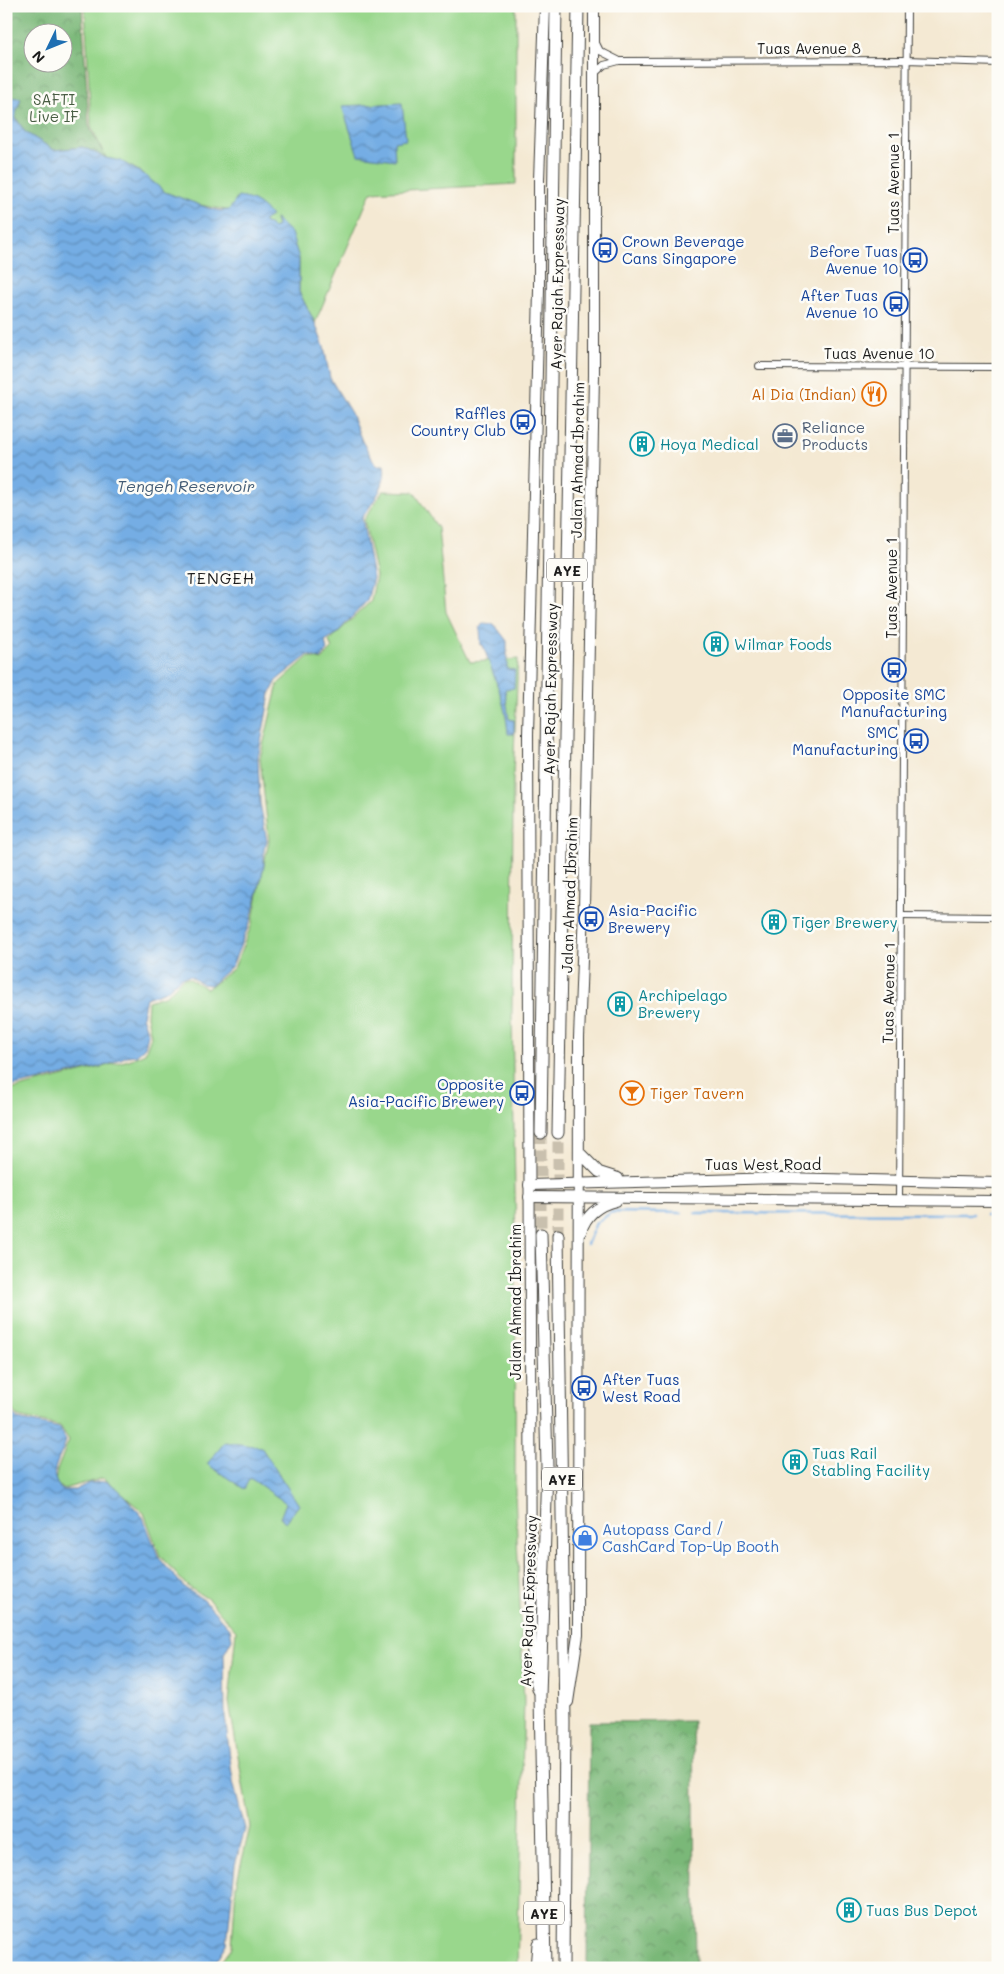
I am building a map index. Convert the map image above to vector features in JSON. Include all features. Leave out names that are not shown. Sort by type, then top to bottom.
[{"type":"highway","name":"Ayer Rajah Expressway","points":[[541,1133],[556,6]]},
{"type":"highway","name":"Ayer Rajah Expressway","points":[[558,1133],[578,6]]},
{"type":"highway","name":"Ayer Rajah Expressway","points":[[541,1234],[548,1466],[540,1696],[545,1968]]},
{"type":"highway","name":"Ayer Rajah Expressway","points":[[558,1235],[565,1723],[564,1968]]},
{"type":"highway","points":[[536,1968],[544,1858]]},
{"type":"main road","name":"Jalan Ahmad Ibrahim","points":[[540,1696],[534,1674],[531,1635],[528,735],[538,309],[539,180],[545,6]]},
{"type":"main road","name":"Jalan Ahmad Ibrahim","points":[[565,1723],[578,1636],[579,1038],[584,898],[594,375],[594,6]]},
{"type":"main road","points":[[578,1152],[605,1175],[633,1180]]},
{"type":"main road","name":"Tuas West Road","points":[[529,1185],[633,1180],[782,1178],[998,1183]]},
{"type":"main road","points":[[529,1197],[998,1201]]},
{"type":"main road","points":[[579,1240],[584,1223],[593,1212],[610,1202],[634,1197]]},
{"type":"street","name":"Tuas Avenue 1","points":[[899,1200],[907,6]]},
{"type":"street","points":[[595,40],[600,51],[619,61]]},
{"type":"street","name":"Tuas Avenue 8","points":[[594,75],[604,65],[619,61],[906,60],[998,63]]},
{"type":"street","name":"Tuas Avenue 10","points":[[759,366],[998,367]]},
{"type":"street","points":[[902,916],[998,917]]},
{"type":"green space","name":"SAFTI Live IF","points":[[6,6],[82,6],[89,126],[106,158],[83,147],[54,150],[25,132],[15,116],[21,98],[6,97]]},
{"type":"green space","points":[[85,6],[516,6],[516,184],[371,192],[315,323],[299,292],[299,258],[275,220],[277,226],[273,228],[248,215],[192,203],[178,198],[160,189],[133,167],[106,158],[91,126]]},
{"type":"green space","points":[[383,491],[414,492],[438,528],[446,612],[470,662],[518,659],[513,778],[512,1011],[516,1250],[515,1491],[524,1701],[517,1968],[216,1968],[232,1947],[236,1885],[250,1827],[229,1702],[236,1631],[208,1599],[187,1586],[160,1556],[144,1513],[104,1478],[63,1489],[55,1483],[57,1470],[69,1440],[60,1426],[18,1417],[8,1405],[13,1384],[6,1377],[6,1091],[129,1060],[145,1053],[151,1036],[147,1016],[148,1001],[167,995],[183,978],[188,978],[207,989],[234,968],[252,924],[269,840],[260,758],[278,684],[308,657],[322,660],[332,649],[329,641],[371,601],[376,576],[364,520]]},
{"type":"green space","points":[[693,1721],[696,1968],[587,1968],[589,1722]]},
{"type":"water","name":"Tengeh Reservoir","points":[[6,97],[21,98],[15,117],[25,132],[54,150],[83,147],[106,158],[121,161],[146,176],[165,192],[208,208],[221,211],[229,210],[238,197],[248,199],[260,205],[271,216],[263,221],[273,228],[277,226],[275,218],[291,233],[299,258],[299,292],[315,323],[324,347],[330,378],[351,413],[362,441],[376,465],[384,465],[385,472],[379,493],[362,518],[373,578],[367,601],[336,634],[325,641],[327,651],[321,659],[308,655],[278,679],[270,694],[258,758],[260,803],[267,841],[264,849],[264,866],[251,920],[232,966],[211,985],[202,984],[190,976],[182,977],[166,991],[146,998],[142,1016],[148,1034],[145,1047],[136,1055],[127,1056],[108,1065],[6,1088]]},
{"type":"water","points":[[402,103],[406,140],[394,142],[395,160],[358,155],[342,106]]},
{"type":"water","points":[[483,623],[494,624],[507,641],[507,669],[515,670],[514,688],[505,690],[509,719],[514,720],[514,734],[508,734],[502,700],[483,645],[481,645],[480,628]]},
{"type":"water","points":[[6,1379],[11,1384],[7,1406],[17,1419],[60,1428],[66,1440],[56,1465],[55,1477],[62,1490],[75,1490],[89,1483],[106,1481],[118,1489],[143,1517],[159,1558],[185,1588],[204,1600],[230,1629],[232,1639],[224,1654],[225,1716],[233,1782],[245,1829],[235,1865],[227,1944],[212,1968],[6,1968]]},
{"type":"water","points":[[225,1442],[261,1447],[299,1505],[286,1522],[280,1518],[286,1503],[250,1478],[244,1489],[207,1464]]},
{"type":"waterway","points":[[587,1244],[596,1223],[612,1212],[682,1213]]},
{"type":"waterway","points":[[695,1213],[973,1214]]},
{"type":"waterway","points":[[986,1215],[998,1215]]},
{"type":"tunnel","points":[[541,1133],[541,1234]]},
{"type":"tunnel","points":[[558,1133],[558,1235]]},
{"type":"place","name":"Crown Beverage Cans Singapore","points":[[605,250]]},
{"type":"place","name":"Before Tuas Avenue 10","points":[[915,260]]},
{"type":"place","name":"After Tuas Avenue 10","points":[[896,304]]},
{"type":"place","name":"Al Dia (Indian)","points":[[874,394]]},
{"type":"place","name":"Raffles Country Club","points":[[523,422]]},
{"type":"place","name":"Reliance Products","points":[[785,436]]},
{"type":"place","name":"Hoya Medical","points":[[642,444]]},
{"type":"place","name":"Wilmar Foods","points":[[716,644]]},
{"type":"place","name":"Opposite SMC Manufacturing","points":[[894,670]]},
{"type":"place","name":"SMC Manufacturing","points":[[916,741]]},
{"type":"place","name":"Asia-Pacific Brewery","points":[[591,919]]},
{"type":"place","name":"Tiger Brewery","points":[[774,922]]},
{"type":"place","name":"Archipelago Brewery","points":[[620,1004]]},
{"type":"place","name":"Opposite Asia-Pacific Brewery","points":[[522,1093]]},
{"type":"place","name":"Tiger Tavern","points":[[632,1093]]},
{"type":"place","name":"After Tuas West Road","points":[[584,1388]]},
{"type":"place","name":"Tuas Rail Stabling Facility","points":[[795,1462]]},
{"type":"place","name":"Autopass Card / CashCard Top-Up Booth","points":[[585,1538]]},
{"type":"place","name":"Tuas Bus Depot","points":[[849,1910]]},
{"type":"district","name":"TENGEH","points":[[221,577]]}]
